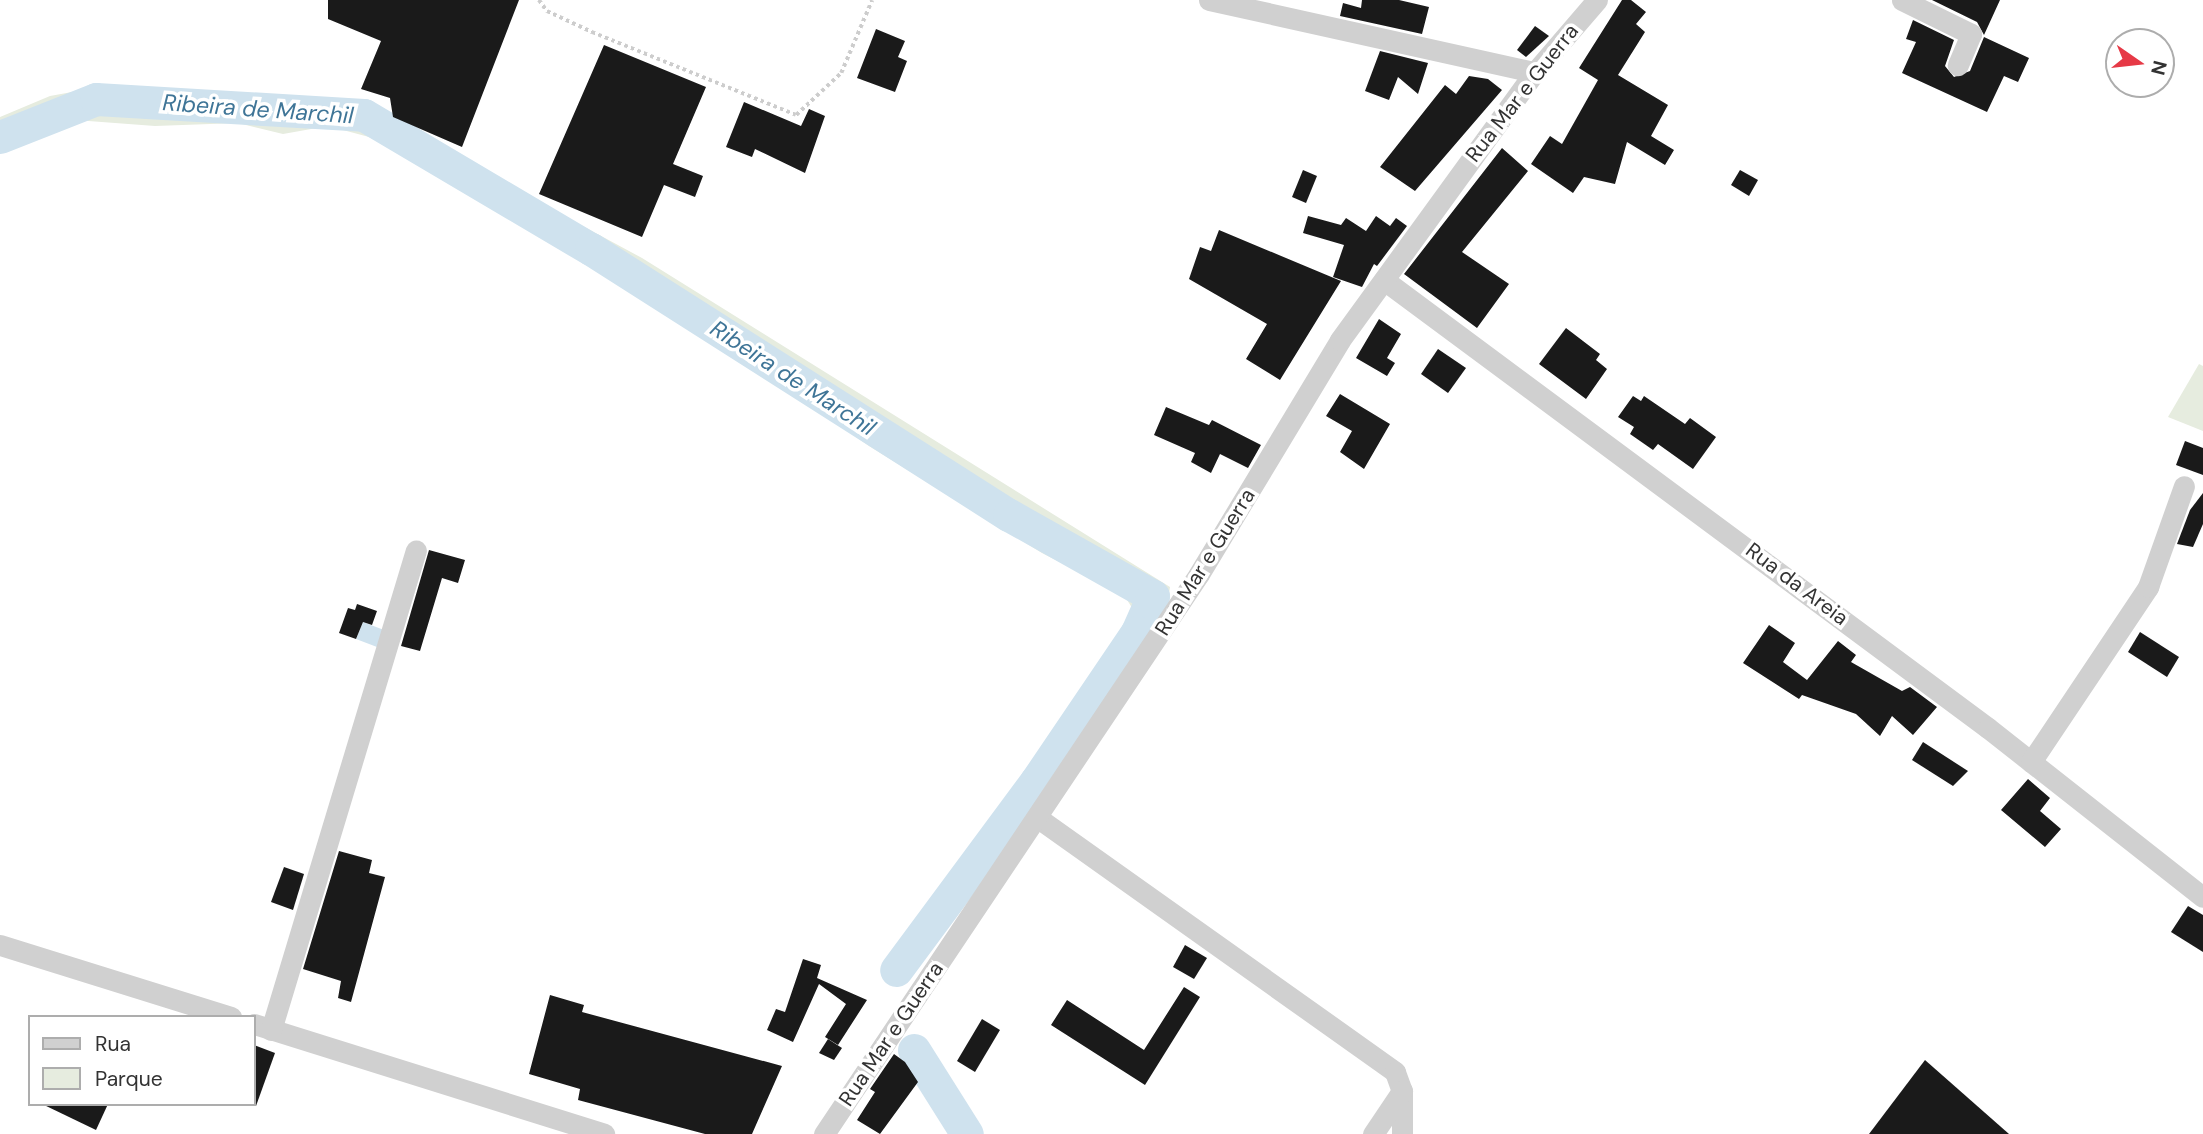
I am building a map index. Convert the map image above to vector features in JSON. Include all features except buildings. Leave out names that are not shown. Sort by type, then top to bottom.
[{"type":"street","points":[[1209,0],[1535,72]]},
{"type":"street","name":"Rua Mar e Guerra","points":[[824,1134],[1199,574],[1340,340],[1535,72],[1597,0]]},
{"type":"street","points":[[1902,0],[1971,34],[1958,65]]},
{"type":"street","name":"Rua da Areia","points":[[1384,280],[2031,762],[2203,897]]},
{"type":"street","points":[[2031,762],[2148,587],[2184,486]]},
{"type":"street","points":[[416,550],[262,1027],[604,1134]]},
{"type":"street","points":[[1038,818],[1395,1072],[1402,1091],[1402,1134]]},
{"type":"street","points":[[0,945],[226,1015]]},
{"type":"street","points":[[1373,1134],[1402,1091]]},
{"type":"path","points":[[539,0],[547,11],[592,32],[796,115],[841,73],[872,0]]},
{"type":"green space","points":[[94,88],[347,100],[380,111],[460,160],[642,258],[1170,587],[1168,601],[1157,622],[1134,611],[1124,595],[1042,553],[869,446],[717,341],[505,211],[369,137],[328,126],[283,134],[238,123],[155,126],[75,120],[0,149],[0,117],[50,96]]},
{"type":"green space","points":[[2199,364],[2203,366],[2203,431],[2168,417]]},
{"type":"water","points":[[363,622],[384,630],[377,647],[356,639]]},
{"type":"waterway","name":"Ribeira de Marchil","points":[[0,137],[96,99],[364,115],[591,249],[1009,515],[1153,596],[1137,632],[1036,781],[896,970]]},
{"type":"waterway","points":[[914,1050],[967,1134]]}]
